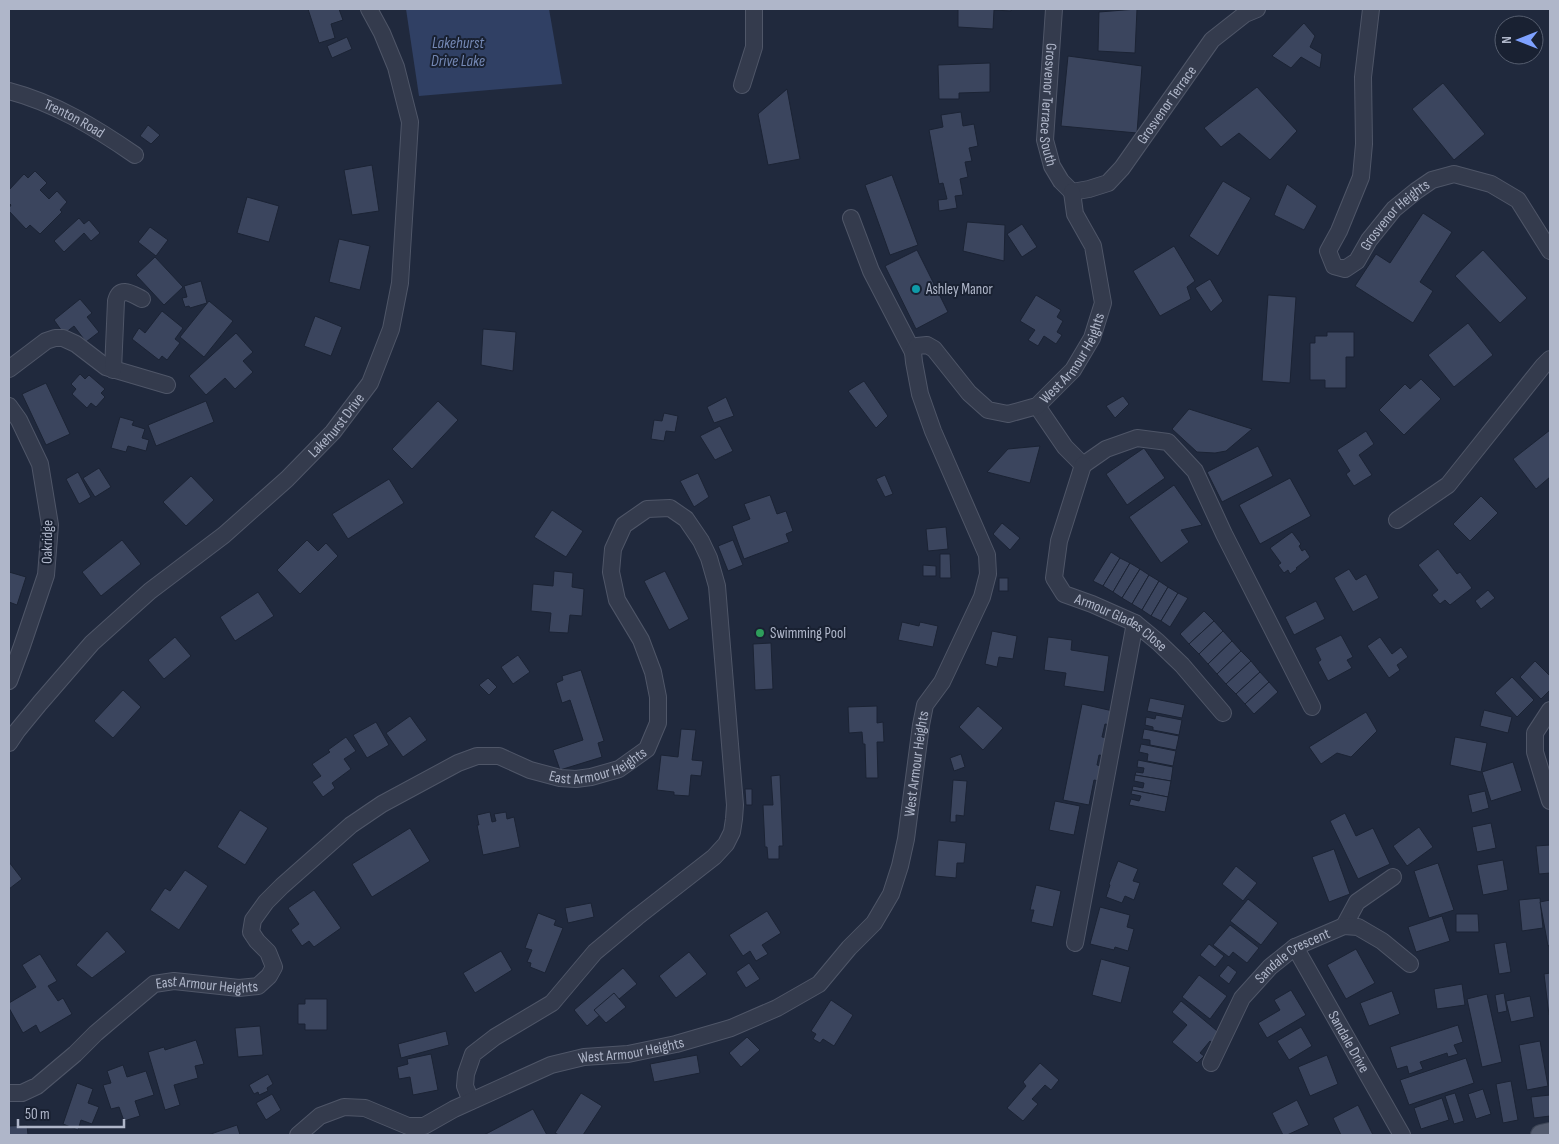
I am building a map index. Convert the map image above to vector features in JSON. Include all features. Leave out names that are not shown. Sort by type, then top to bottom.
[{"type":"main road","points":[[1541,1135],[1550,1133]]},
{"type":"street","name":"Lakehurst Drive","points":[[12,731],[92,643],[150,591],[224,535],[287,479],[333,432],[370,383],[391,329],[400,283],[410,122],[396,67],[382,33],[369,9]]},
{"type":"street","points":[[742,85],[754,47],[754,9]]},
{"type":"street","name":"Grosvenor Terrace South","points":[[1054,9],[1045,140],[1052,166],[1061,181],[1072,192]]},
{"type":"street","name":"Grosvenor Terrace","points":[[1072,192],[1108,183],[1122,168],[1212,40],[1245,14],[1257,9]]},
{"type":"street","name":"Grosvenor Heights","points":[[1371,9],[1363,77],[1364,144],[1361,177],[1339,231],[1328,251],[1334,266],[1345,269],[1357,260],[1369,240],[1394,209],[1416,191],[1432,180],[1454,174],[1491,184],[1518,200],[1550,251]]},
{"type":"street","name":"Trenton Road","points":[[9,91],[57,109],[96,128],[135,155]]},
{"type":"street","name":"West Armour Heights","points":[[298,1135],[320,1116],[344,1107],[365,1108],[408,1126],[424,1126],[454,1109],[551,1065],[584,1057],[628,1054],[676,1044],[731,1028],[777,1008],[819,984],[874,922],[891,894],[900,866],[906,839],[921,725],[926,705],[942,682],[982,598],[988,574],[987,555],[933,431],[920,394],[913,352],[917,346],[927,345],[934,349],[969,393],[988,410],[1008,414],[1036,406],[1073,370],[1092,338],[1103,303],[1093,246],[1075,214],[1072,192]]},
{"type":"street","points":[[851,218],[870,271],[913,352]]},
{"type":"street","points":[[114,370],[117,296],[124,292],[142,299]]},
{"type":"street","points":[[9,369],[46,341],[63,338],[76,344],[100,364],[114,370],[167,385]]},
{"type":"street","points":[[1397,520],[1448,485],[1550,359]]},
{"type":"street","name":"Oakridge","points":[[9,406],[19,420],[40,464],[50,525],[46,575],[9,681]]},
{"type":"street","points":[[1036,406],[1065,447],[1083,465],[1106,449],[1137,438],[1168,442],[1195,471],[1224,534],[1312,707]]},
{"type":"street","name":"Armour Glades Close","points":[[1083,465],[1059,541],[1054,578],[1064,594],[1135,623],[1182,665],[1223,713]]},
{"type":"street","name":"East Armour Heights","points":[[9,1093],[22,1093],[38,1086],[154,984],[174,981],[239,988],[258,986],[269,976],[274,967],[268,952],[257,941],[252,932],[253,920],[266,902],[351,825],[382,804],[458,763],[477,756],[499,756],[530,770],[560,778],[576,779],[619,769],[647,749],[658,722],[658,698],[652,672],[641,640],[618,600],[611,572],[614,549],[624,525],[647,509],[670,508],[686,519],[701,541],[709,558],[717,586],[734,796],[732,832],[726,844],[714,857],[595,952],[552,1003],[495,1037],[473,1054],[466,1074],[466,1086],[471,1101]]},
{"type":"street","points":[[1075,943],[1135,623]]},
{"type":"street","points":[[1550,710],[1535,733],[1535,752],[1550,801]]},
{"type":"street","points":[[1344,926],[1357,902],[1393,877]]},
{"type":"street","name":"Sandale Crescent","points":[[1210,1063],[1242,998],[1270,967],[1296,947],[1344,926],[1358,927],[1382,941],[1410,964]]},
{"type":"street","name":"Sandale Drive","points":[[1296,947],[1402,1135]]},
{"type":"water","name":"Lakehurst Drive Lake","points":[[406,9],[549,9],[562,84],[419,96]]},
{"type":"building","points":[[308,9],[339,9],[343,20],[331,24],[335,38],[319,43]]},
{"type":"building","points":[[958,9],[1011,9],[1011,11],[994,10],[993,29],[958,27]]},
{"type":"building","points":[[1137,9],[1135,53],[1098,51],[1099,12]]},
{"type":"building","points":[[1304,23],[1315,36],[1310,47],[1322,54],[1320,68],[1301,57],[1291,68],[1272,56]]},
{"type":"building","points":[[347,37],[352,49],[332,58],[327,46]]},
{"type":"building","points":[[1068,56],[1142,66],[1137,133],[1061,126]]},
{"type":"building","points":[[990,63],[990,92],[959,93],[959,99],[939,99],[938,65]]},
{"type":"building","points":[[1443,83],[1485,134],[1454,160],[1412,109]]},
{"type":"building","points":[[1257,87],[1297,131],[1270,160],[1239,133],[1221,147],[1204,128]]},
{"type":"building","points":[[787,89],[800,159],[768,165],[758,114]]},
{"type":"building","points":[[961,112],[963,126],[974,124],[978,146],[969,148],[972,161],[965,162],[968,177],[960,179],[963,195],[955,196],[957,208],[939,211],[938,200],[947,199],[943,183],[939,184],[929,130],[943,127],[941,115]]},
{"type":"building","points":[[148,125],[160,135],[151,144],[140,136]]},
{"type":"building","points":[[372,165],[379,211],[352,215],[344,170]]},
{"type":"building","points":[[35,171],[47,183],[40,190],[49,199],[57,191],[67,202],[60,210],[62,212],[40,234],[30,225],[26,229],[9,211],[11,205],[9,203],[9,190],[24,174],[28,178]]},
{"type":"building","points":[[892,175],[918,245],[890,255],[865,185]]},
{"type":"building","points":[[1223,181],[1251,198],[1218,256],[1189,236]]},
{"type":"building","points":[[1287,184],[1317,206],[1304,230],[1274,215]]},
{"type":"building","points":[[247,197],[279,206],[269,242],[237,233]]},
{"type":"building","points":[[1423,213],[1452,232],[1420,282],[1433,291],[1413,323],[1355,286],[1376,254],[1390,263]]},
{"type":"building","points":[[79,218],[84,224],[89,220],[100,233],[91,241],[84,233],[64,252],[54,241]]},
{"type":"building","points":[[967,222],[1005,225],[1004,261],[963,251]]},
{"type":"building","points":[[1022,224],[1037,247],[1022,257],[1007,234]]},
{"type":"building","points":[[150,227],[168,240],[156,256],[138,242]]},
{"type":"building","points":[[339,239],[370,246],[360,290],[329,282]]},
{"type":"building","points":[[1174,246],[1195,281],[1187,287],[1191,299],[1160,316],[1133,271]]},
{"type":"building","name":"Ashley Manor","points":[[917,250],[948,312],[916,329],[885,266]]},
{"type":"building","points":[[1483,250],[1527,298],[1500,323],[1455,276]]},
{"type":"building","points":[[155,257],[183,287],[164,305],[136,275]]},
{"type":"building","points":[[1210,279],[1223,301],[1211,312],[1195,288]]},
{"type":"building","points":[[201,281],[207,303],[190,308],[189,306],[185,307],[182,298],[187,297],[184,286]]},
{"type":"building","points":[[1036,295],[1061,310],[1057,317],[1063,321],[1057,332],[1062,335],[1056,344],[1044,336],[1038,346],[1028,340],[1035,330],[1020,321]]},
{"type":"building","points":[[1268,295],[1296,297],[1290,383],[1262,381]]},
{"type":"building","points":[[80,299],[92,313],[87,317],[99,332],[86,342],[74,326],[64,334],[54,320]]},
{"type":"building","points":[[209,301],[233,321],[204,357],[180,337]]},
{"type":"building","points":[[162,311],[183,328],[175,339],[180,343],[167,360],[162,356],[159,360],[132,339],[139,328],[145,333]]},
{"type":"building","points":[[315,316],[342,327],[331,356],[304,346]]},
{"type":"building","points":[[1468,323],[1493,355],[1454,387],[1428,355]]},
{"type":"building","points":[[483,329],[516,332],[513,371],[481,365]]},
{"type":"building","points":[[1327,332],[1354,332],[1354,357],[1346,357],[1346,388],[1325,388],[1325,380],[1310,380],[1310,343],[1315,343],[1315,336],[1327,336]]},
{"type":"building","points":[[236,333],[253,352],[243,361],[253,372],[235,389],[225,378],[206,395],[189,376]]},
{"type":"building","points":[[80,374],[85,379],[89,375],[105,389],[101,393],[105,397],[96,407],[91,403],[87,408],[72,394],[76,389],[71,384]]},
{"type":"building","points":[[1421,379],[1441,399],[1404,435],[1379,410],[1405,384],[1410,389]]},
{"type":"building","points":[[864,381],[888,416],[876,428],[848,391]]},
{"type":"building","points":[[46,383],[70,434],[46,445],[22,394]]},
{"type":"building","points":[[1123,396],[1129,404],[1115,418],[1106,406]]},
{"type":"building","points":[[726,397],[734,416],[714,423],[707,407]]},
{"type":"building","points":[[206,401],[214,422],[156,446],[148,425]]},
{"type":"building","points":[[438,401],[458,420],[412,469],[392,449]]},
{"type":"building","points":[[1189,409],[1252,429],[1226,451],[1215,453],[1197,452],[1172,429]]},
{"type":"building","points":[[664,413],[678,416],[675,432],[666,431],[664,441],[651,439],[654,420],[662,421]]},
{"type":"building","points":[[120,417],[134,421],[132,425],[145,429],[142,438],[149,440],[146,451],[128,446],[126,452],[111,448]]},
{"type":"building","points":[[720,426],[733,451],[715,460],[700,436]]},
{"type":"building","points":[[1550,430],[1550,477],[1536,489],[1513,459]]},
{"type":"building","points":[[1366,431],[1374,444],[1359,455],[1372,475],[1354,486],[1346,474],[1350,471],[1337,450]]},
{"type":"building","points":[[1040,446],[1030,483],[987,472],[1008,449]]},
{"type":"building","points":[[1258,446],[1273,476],[1222,502],[1207,472]]},
{"type":"building","points":[[1144,448],[1165,478],[1127,505],[1106,474]]},
{"type":"building","points":[[99,468],[111,487],[95,497],[83,478]]},
{"type":"building","points":[[78,472],[91,497],[79,504],[66,479]]},
{"type":"building","points":[[698,473],[709,497],[694,507],[680,481]]},
{"type":"building","points":[[885,475],[893,494],[885,497],[876,479]]},
{"type":"building","points":[[191,476],[214,500],[186,526],[163,502]]},
{"type":"building","points":[[1290,478],[1311,516],[1260,544],[1239,505]]},
{"type":"building","points":[[389,479],[404,503],[348,539],[332,514]]},
{"type":"building","points":[[1174,485],[1202,525],[1181,530],[1189,542],[1161,563],[1129,517]]},
{"type":"building","points":[[770,495],[777,514],[786,511],[793,531],[786,534],[789,542],[744,559],[732,526],[750,519],[744,504]]},
{"type":"building","points":[[1481,496],[1498,513],[1470,541],[1453,524]]},
{"type":"building","points":[[552,510],[583,531],[566,557],[534,537]]},
{"type":"building","points":[[1002,523],[1020,538],[1010,550],[993,534]]},
{"type":"building","points":[[946,527],[948,549],[928,551],[926,529]]},
{"type":"building","points":[[1292,532],[1301,544],[1299,546],[1302,551],[1305,549],[1310,557],[1290,574],[1288,570],[1284,573],[1278,565],[1281,563],[1270,548]]},
{"type":"building","points":[[122,540],[141,564],[101,596],[82,572]]},
{"type":"building","points":[[307,540],[318,551],[326,543],[338,556],[300,594],[277,570]]},
{"type":"building","points":[[733,540],[743,565],[728,571],[718,546]]},
{"type":"building","points":[[1438,549],[1457,574],[1460,572],[1472,588],[1450,605],[1445,600],[1440,604],[1432,595],[1438,590],[1418,565]]},
{"type":"building","points":[[1111,552],[1120,558],[1103,586],[1093,581]]},
{"type":"building","points":[[940,554],[950,554],[951,578],[940,578]]},
{"type":"building","points":[[1120,558],[1130,563],[1113,592],[1103,586]]},
{"type":"building","points":[[1130,563],[1140,569],[1122,598],[1113,592]]},
{"type":"building","points":[[923,565],[936,566],[936,576],[923,576]]},
{"type":"building","points":[[1140,569],[1149,575],[1132,604],[1122,598]]},
{"type":"building","points":[[1349,569],[1356,580],[1366,574],[1379,598],[1353,612],[1334,578]]},
{"type":"building","points":[[554,571],[573,573],[572,587],[584,589],[582,616],[570,615],[568,633],[549,632],[551,613],[531,611],[533,584],[553,586]]},
{"type":"building","points":[[665,571],[689,619],[669,630],[644,581]]},
{"type":"building","points":[[9,572],[26,577],[17,605],[9,602]]},
{"type":"building","points":[[1149,575],[1159,581],[1142,610],[1132,604]]},
{"type":"building","points":[[999,578],[1008,578],[1008,591],[999,591]]},
{"type":"building","points":[[1159,581],[1168,587],[1151,616],[1142,610]]},
{"type":"building","points":[[1168,587],[1178,593],[1161,621],[1151,616]]},
{"type":"building","points":[[1488,590],[1495,598],[1481,609],[1475,601]]},
{"type":"building","points":[[258,592],[274,616],[235,641],[220,617]]},
{"type":"building","points":[[1178,593],[1188,598],[1170,627],[1161,621]]},
{"type":"building","points":[[1316,601],[1325,619],[1294,635],[1285,617]]},
{"type":"building","points":[[1204,611],[1214,621],[1189,644],[1180,634]]},
{"type":"building","points":[[1214,621],[1223,631],[1199,654],[1189,644]]},
{"type":"building","points":[[902,622],[919,626],[920,622],[938,626],[933,647],[898,640]]},
{"type":"building","points":[[992,631],[1017,636],[1013,659],[999,657],[997,667],[985,664]]},
{"type":"building","points":[[1223,631],[1232,641],[1208,664],[1199,654]]},
{"type":"building","points":[[1341,635],[1353,657],[1347,660],[1352,668],[1328,681],[1318,662],[1321,660],[1315,648]]},
{"type":"building","points":[[175,637],[191,656],[164,679],[148,660]]},
{"type":"building","points":[[1048,637],[1072,640],[1071,650],[1109,656],[1104,692],[1064,686],[1066,673],[1044,670]]},
{"type":"building","points":[[1380,637],[1392,654],[1401,647],[1408,657],[1397,665],[1400,670],[1389,678],[1367,646]]},
{"type":"building","points":[[1232,641],[1241,651],[1217,674],[1208,664]]},
{"type":"building","points":[[771,643],[773,689],[755,690],[753,644]]},
{"type":"building","points":[[1241,651],[1251,661],[1226,684],[1217,674]]},
{"type":"building","points":[[518,655],[530,672],[513,684],[501,667]]},
{"type":"building","points":[[1251,661],[1260,672],[1236,694],[1226,684]]},
{"type":"building","points":[[1535,661],[1550,676],[1550,690],[1541,699],[1520,677]]},
{"type":"building","points":[[581,670],[604,741],[598,743],[602,757],[560,770],[553,750],[583,740],[570,700],[562,703],[556,683],[563,680],[562,676]]},
{"type":"building","points":[[1260,672],[1269,682],[1245,704],[1236,694]]},
{"type":"building","points":[[1512,677],[1534,700],[1517,717],[1495,693]]},
{"type":"building","points":[[488,678],[497,687],[489,695],[479,685]]},
{"type":"building","points":[[1269,682],[1278,692],[1254,714],[1245,704]]},
{"type":"building","points":[[123,690],[141,707],[113,738],[94,721]]},
{"type":"building","points":[[1150,698],[1185,705],[1182,718],[1147,711]]},
{"type":"building","points":[[1082,704],[1113,711],[1110,725],[1105,724],[1102,737],[1108,738],[1105,756],[1099,755],[1097,765],[1102,766],[1099,781],[1094,780],[1089,805],[1063,800]]},
{"type":"building","points":[[877,706],[877,723],[883,722],[884,742],[877,742],[878,778],[866,778],[865,744],[863,744],[862,732],[849,733],[848,707]]},
{"type":"building","points":[[978,706],[1003,728],[983,750],[959,727]]},
{"type":"building","points":[[1484,710],[1512,717],[1508,733],[1480,726]]},
{"type":"building","points":[[1366,712],[1377,731],[1351,757],[1337,753],[1321,764],[1309,747]]},
{"type":"building","points":[[1156,715],[1182,720],[1179,735],[1153,730],[1153,727],[1145,725],[1146,717],[1155,719]]},
{"type":"building","points":[[410,716],[427,740],[403,757],[386,733]]},
{"type":"building","points":[[376,722],[389,745],[367,758],[353,735]]},
{"type":"building","points":[[681,729],[696,730],[692,760],[703,761],[701,776],[691,775],[689,796],[674,795],[674,792],[657,790],[661,755],[678,757]]},
{"type":"building","points":[[1144,729],[1179,736],[1176,750],[1150,745],[1150,740],[1142,739]]},
{"type":"building","points":[[346,737],[356,751],[344,759],[351,769],[332,783],[335,788],[323,797],[312,782],[321,776],[312,764],[330,752],[328,750]]},
{"type":"building","points":[[1455,737],[1487,743],[1481,772],[1450,765]]},
{"type":"building","points":[[1141,744],[1176,751],[1173,766],[1147,761],[1148,754],[1139,752]]},
{"type":"building","points":[[961,754],[965,767],[954,771],[950,758]]},
{"type":"building","points":[[1138,760],[1173,767],[1171,781],[1135,775],[1136,772],[1143,773],[1144,768],[1137,767]]},
{"type":"building","points":[[1513,762],[1522,791],[1491,801],[1482,772]]},
{"type":"building","points":[[780,775],[783,846],[779,846],[779,859],[768,859],[767,847],[765,847],[763,805],[773,805],[771,776]]},
{"type":"building","points":[[1135,775],[1171,781],[1168,797],[1132,790],[1133,786],[1143,788],[1144,783],[1134,781]]},
{"type":"building","points":[[953,780],[967,781],[964,816],[956,815],[956,822],[950,822]]},
{"type":"building","points":[[745,789],[752,789],[752,805],[746,805]]},
{"type":"building","points":[[1132,790],[1168,797],[1165,812],[1129,805],[1131,799],[1139,801],[1141,796],[1131,794]]},
{"type":"building","points":[[1485,791],[1489,808],[1472,813],[1468,795]]},
{"type":"building","points":[[1055,801],[1080,806],[1074,835],[1049,830]]},
{"type":"building","points":[[240,810],[268,828],[245,865],[217,847]]},
{"type":"building","points":[[490,812],[492,822],[496,821],[494,814],[506,812],[507,819],[514,817],[520,847],[483,855],[477,815]]},
{"type":"building","points":[[1345,813],[1356,836],[1373,828],[1390,864],[1358,879],[1330,821]]},
{"type":"building","points":[[1491,823],[1496,848],[1477,852],[1472,827]]},
{"type":"building","points":[[1419,827],[1433,847],[1407,866],[1393,846]]},
{"type":"building","points":[[410,828],[430,861],[372,897],[352,864]]},
{"type":"building","points":[[938,840],[966,843],[964,863],[957,863],[956,878],[935,876]]},
{"type":"building","points":[[1550,845],[1550,873],[1539,874],[1536,846]]},
{"type":"building","points":[[1334,849],[1350,894],[1329,902],[1312,857]]},
{"type":"building","points":[[1503,860],[1508,890],[1483,895],[1477,865]]},
{"type":"building","points":[[1118,861],[1138,869],[1133,881],[1140,883],[1134,900],[1125,896],[1122,903],[1106,897]]},
{"type":"building","points":[[9,862],[22,879],[9,889]]},
{"type":"building","points":[[1438,863],[1454,910],[1429,918],[1414,871]]},
{"type":"building","points":[[1236,866],[1257,883],[1243,901],[1222,884]]},
{"type":"building","points":[[185,870],[208,886],[179,930],[150,910],[165,888],[170,891]]},
{"type":"building","points":[[1036,885],[1061,891],[1053,927],[1031,922],[1034,910],[1030,910]]},
{"type":"building","points":[[314,890],[341,928],[314,947],[309,941],[302,946],[291,930],[299,924],[288,908]]},
{"type":"building","points":[[1540,898],[1543,928],[1522,931],[1519,900]]},
{"type":"building","points":[[1248,899],[1278,923],[1261,945],[1230,921]]},
{"type":"building","points":[[1550,900],[1550,945],[1548,946],[1540,902]]},
{"type":"building","points":[[591,903],[594,917],[568,923],[565,908]]},
{"type":"building","points":[[1100,907],[1130,915],[1127,927],[1134,929],[1128,951],[1115,947],[1114,950],[1090,944]]},
{"type":"building","points":[[767,911],[781,933],[762,945],[768,954],[756,961],[750,951],[743,956],[729,935]]},
{"type":"building","points":[[538,913],[556,920],[554,925],[563,928],[545,973],[530,967],[531,963],[527,962],[532,950],[525,948]]},
{"type":"building","points":[[1456,914],[1478,914],[1479,932],[1456,932]]},
{"type":"building","points":[[1442,916],[1450,941],[1416,952],[1408,927]]},
{"type":"building","points":[[1230,925],[1259,948],[1247,963],[1233,952],[1229,957],[1213,945]]},
{"type":"building","points":[[107,931],[126,952],[92,978],[76,965]]},
{"type":"building","points":[[1506,942],[1511,972],[1499,974],[1494,944]]},
{"type":"building","points":[[1209,944],[1224,956],[1215,967],[1200,955]]},
{"type":"building","points":[[1356,949],[1375,983],[1346,999],[1327,965]]},
{"type":"building","points":[[501,951],[512,970],[475,993],[463,973]]},
{"type":"building","points":[[689,952],[707,974],[676,998],[659,976]]},
{"type":"building","points":[[40,954],[57,981],[48,986],[58,1001],[63,998],[72,1014],[40,1033],[36,1025],[23,1033],[9,1008],[9,1003],[36,987],[22,965]]},
{"type":"building","points":[[1101,959],[1130,967],[1121,1003],[1092,995]]},
{"type":"building","points":[[749,963],[760,979],[746,988],[736,972]]},
{"type":"building","points":[[1228,965],[1237,972],[1229,984],[1219,976]]},
{"type":"building","points":[[623,968],[637,984],[587,1026],[574,1010]]},
{"type":"building","points":[[1550,973],[1550,1015],[1549,1015],[1544,974]]},
{"type":"building","points":[[1199,975],[1227,996],[1210,1019],[1182,997]]},
{"type":"building","points":[[1462,984],[1465,1005],[1437,1009],[1434,989]]},
{"type":"building","points":[[1291,990],[1306,1015],[1267,1038],[1258,1023],[1280,1010],[1274,1000]]},
{"type":"building","points":[[1392,991],[1400,1014],[1369,1026],[1360,1003]]},
{"type":"building","points":[[614,993],[626,1007],[606,1023],[594,1010]]},
{"type":"building","points":[[1504,993],[1507,1011],[1498,1013],[1495,995]]},
{"type":"building","points":[[1487,994],[1502,1062],[1482,1067],[1467,999]]},
{"type":"building","points":[[1530,996],[1534,1017],[1511,1022],[1506,1001]]},
{"type":"building","points":[[305,999],[327,999],[327,1030],[305,1030],[305,1024],[298,1024],[298,1004],[305,1004]]},
{"type":"building","points":[[831,1000],[853,1015],[834,1046],[823,1039],[820,1043],[813,1039],[816,1034],[811,1031]]},
{"type":"building","points":[[1181,1001],[1222,1035],[1214,1044],[1210,1041],[1200,1053],[1204,1056],[1197,1063],[1172,1042],[1187,1025],[1172,1012]]},
{"type":"building","points":[[1458,1025],[1463,1042],[1454,1045],[1458,1054],[1448,1057],[1447,1053],[1420,1062],[1423,1069],[1409,1074],[1407,1066],[1397,1069],[1390,1047]]},
{"type":"building","points":[[260,1026],[263,1055],[238,1057],[235,1028]]},
{"type":"building","points":[[1301,1027],[1312,1046],[1289,1060],[1277,1041]]},
{"type":"building","points":[[446,1031],[449,1045],[401,1058],[398,1044]]},
{"type":"building","points":[[747,1037],[760,1050],[741,1067],[729,1053]]},
{"type":"building","points":[[196,1040],[204,1064],[195,1066],[198,1078],[174,1085],[180,1105],[165,1110],[148,1052],[164,1047],[165,1050]]},
{"type":"building","points":[[1540,1041],[1548,1086],[1527,1090],[1519,1045]]},
{"type":"building","points":[[431,1054],[438,1090],[413,1095],[410,1077],[399,1079],[397,1067],[408,1064],[407,1059]]},
{"type":"building","points":[[697,1055],[700,1073],[654,1082],[650,1064]]},
{"type":"building","points":[[1327,1055],[1338,1084],[1310,1096],[1298,1067]]},
{"type":"building","points":[[1466,1058],[1474,1083],[1409,1105],[1400,1080]]},
{"type":"building","points":[[1040,1063],[1059,1080],[1051,1090],[1045,1085],[1032,1099],[1038,1104],[1023,1121],[1007,1108],[1026,1086],[1023,1082]]},
{"type":"building","points":[[123,1065],[127,1077],[146,1071],[154,1095],[135,1101],[140,1116],[124,1121],[119,1107],[111,1109],[103,1085],[111,1083],[107,1071]]},
{"type":"building","points":[[268,1074],[273,1084],[267,1088],[268,1091],[259,1095],[258,1092],[254,1094],[249,1085]]},
{"type":"building","points":[[1511,1081],[1518,1120],[1503,1123],[1496,1084]]},
{"type":"building","points":[[77,1083],[93,1089],[88,1103],[99,1107],[92,1124],[81,1120],[78,1130],[63,1124]]},
{"type":"building","points":[[1483,1089],[1491,1114],[1476,1119],[1468,1094]]},
{"type":"building","points":[[581,1093],[602,1106],[583,1135],[559,1135],[555,1133]]},
{"type":"building","points":[[1455,1093],[1464,1121],[1454,1124],[1445,1096]]},
{"type":"building","points":[[272,1094],[281,1110],[266,1120],[256,1103]]},
{"type":"building","points":[[1550,1095],[1550,1116],[1534,1118],[1531,1097]]},
{"type":"building","points":[[1442,1098],[1449,1120],[1421,1129],[1414,1108]]},
{"type":"building","points":[[1297,1100],[1309,1125],[1283,1135],[1272,1113]]},
{"type":"building","points":[[1358,1105],[1373,1135],[1341,1135],[1333,1118]]},
{"type":"building","points":[[533,1109],[547,1135],[484,1135]]},
{"type":"building","points":[[27,1125],[28,1135],[9,1135],[9,1126]]},
{"type":"building","points":[[237,1125],[240,1135],[208,1135]]},
{"type":"place","name":"Ashley Manor","points":[[916,289]]},
{"type":"place","name":"Swimming Pool","points":[[760,633]]}]
